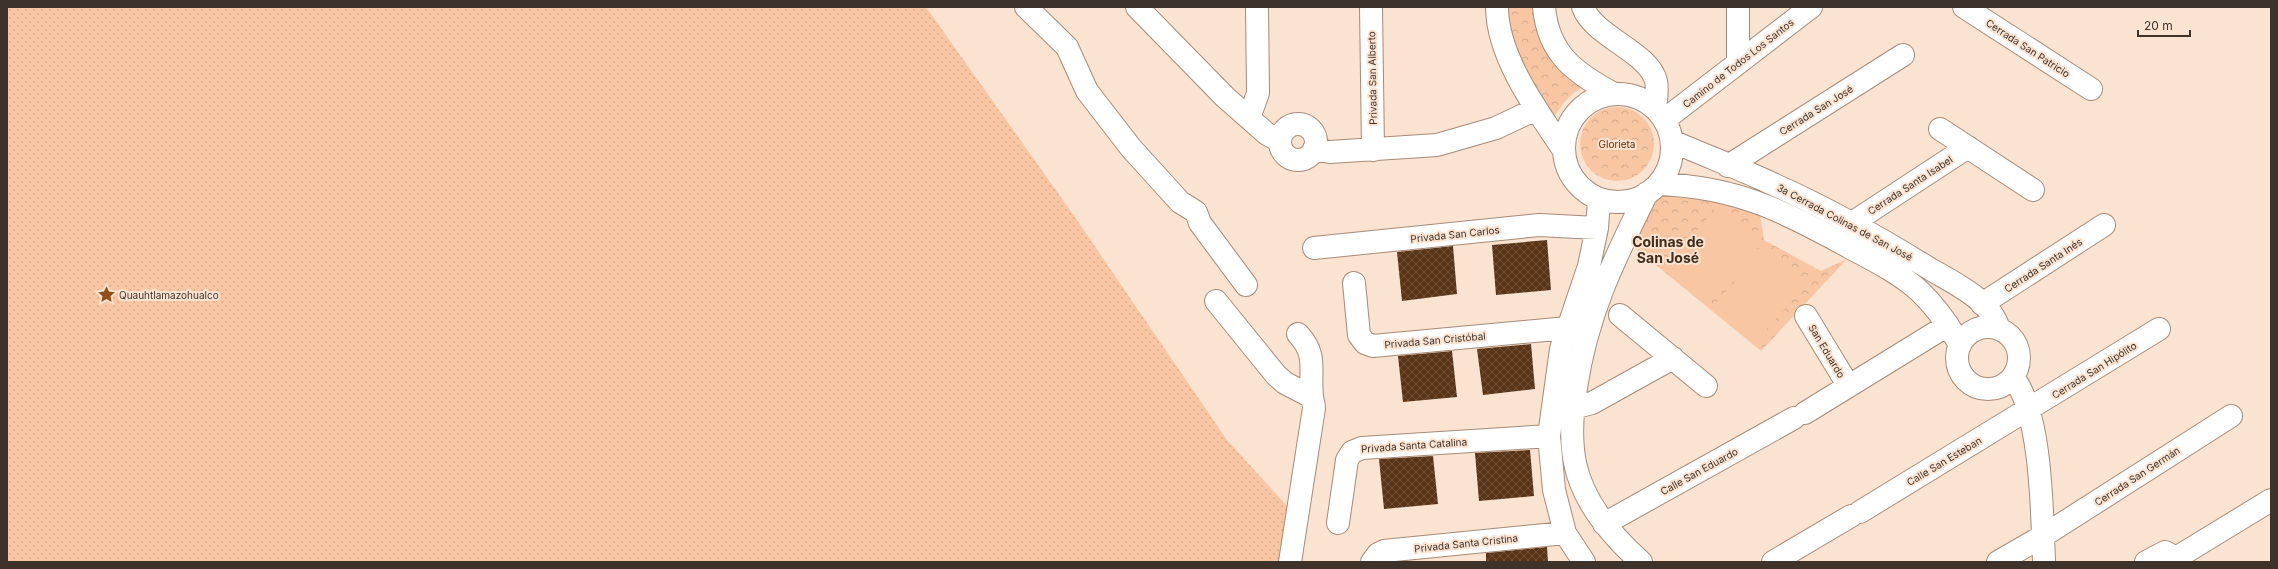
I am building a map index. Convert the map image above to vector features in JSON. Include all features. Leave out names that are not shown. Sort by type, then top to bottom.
[{"type":"street","points":[[1026,7],[1068,47],[1087,90],[1146,165],[1180,202],[1196,212],[1200,223],[1246,285]]},
{"type":"street","points":[[1138,7],[1225,97],[1267,134],[1280,141],[1286,155],[1296,160],[1307,157],[1314,149],[1330,152],[1437,145],[1470,137],[1496,128],[1536,109]]},
{"type":"street","points":[[1249,118],[1258,93],[1257,7]]},
{"type":"street","name":"Privada San Alberto","points":[[1371,7],[1373,150]]},
{"type":"street","points":[[1497,7],[1498,24],[1511,62],[1536,109],[1563,149],[1566,165],[1574,179],[1585,191],[1599,199],[1611,202],[1624,202],[1653,189]]},
{"type":"street","points":[[1544,7],[1548,30],[1566,62],[1578,73],[1614,94]]},
{"type":"street","points":[[1583,7],[1590,20],[1649,68],[1656,80],[1660,114],[1672,141],[1672,155],[1668,169],[1653,189],[1567,328],[1561,349],[1549,436],[1554,490],[1562,523],[1584,562]]},
{"type":"street","points":[[1738,7],[1738,62]]},
{"type":"street","name":"Camino de Todos Los Santos","points":[[1660,114],[1738,62],[1811,7]]},
{"type":"street","name":"Cerrada San Patricio","points":[[1964,7],[2091,89]]},
{"type":"street","name":"Cerrada San José","points":[[1728,166],[1903,55]]},
{"type":"street","points":[[1563,149],[1572,118],[1583,106],[1597,97],[1614,94],[1629,95],[1643,100],[1660,114]]},
{"type":"street","points":[[1940,129],[2033,190]]},
{"type":"street","name":"3a Cerrada Colinas de San José","points":[[1672,141],[1728,166],[1777,185],[1852,223],[1960,287],[1982,304],[1997,322],[1999,329]]},
{"type":"street","name":"Cerrada Santa Isabel","points":[[1852,223],[1968,147]]},
{"type":"street","name":"3a Cerrada Colinas de San José","points":[[1653,189],[1683,185],[1722,190],[1754,200],[1802,222],[1903,279],[1931,304],[1948,325],[1960,345]]},
{"type":"street","points":[[1599,199],[1597,228],[1590,266],[1591,290],[1573,408],[1572,435],[1575,464],[1590,501],[1604,524],[1615,538],[1641,562]]},
{"type":"street","name":"Privada San Carlos","points":[[1314,248],[1539,225],[1597,228]]},
{"type":"street","name":"Cerrada Santa Inés","points":[[1982,304],[2104,225]]},
{"type":"street","name":"Privada San Cristóbal","points":[[1354,283],[1359,336],[1365,343],[1373,346],[1567,328]]},
{"type":"street","points":[[1216,301],[1276,375],[1285,383],[1312,397]]},
{"type":"street","points":[[1620,315],[1706,386]]},
{"type":"street","name":"San Eduardo","points":[[1806,316],[1848,385]]},
{"type":"street","name":"Calle San Eduardo","points":[[1604,524],[1799,415],[1948,325]]},
{"type":"street","points":[[1988,327],[1999,329],[2006,333],[2017,346],[2019,362],[2013,377],[1996,388],[1986,389],[1977,387],[1962,374],[1958,354],[1960,345],[1967,336],[1977,329],[1988,327]]},
{"type":"street","name":"Cerrada San Hipólito","points":[[2029,410],[2159,329]]},
{"type":"street","points":[[1290,562],[1314,408],[1312,397],[1312,360],[1305,342],[1298,334]]},
{"type":"street","points":[[1573,408],[1592,403],[1672,358]]},
{"type":"street","points":[[2013,377],[2025,396],[2029,410],[2037,461],[2044,562]]},
{"type":"street","name":"Calle San Esteban","points":[[1773,562],[2029,410]]},
{"type":"street","name":"Cerrada San Germán","points":[[1998,562],[2043,536],[2231,416]]},
{"type":"street","name":"Privada Santa Catalina","points":[[1338,523],[1347,460],[1355,450],[1362,448],[1549,436]]},
{"type":"street","points":[[2146,562],[2165,552],[2178,560],[2271,500]]},
{"type":"street","name":"Privada Santa Cristina","points":[[1372,562],[1378,554],[1384,551],[1562,523],[1590,501]]},
{"type":"green space","points":[[7,7],[926,7],[1070,210],[1227,440],[1288,507],[1279,562],[7,562]]},
{"type":"green space","points":[[1504,7],[1533,7],[1584,86],[1566,101],[1552,120],[1524,68],[1504,15]]},
{"type":"green space","name":"Glorieta","points":[[1617,107],[1638,113],[1648,123],[1654,144],[1648,165],[1638,175],[1617,181],[1596,175],[1586,165],[1580,144],[1586,123],[1596,113]]},
{"type":"green space","points":[[1665,190],[1709,195],[1760,215],[1764,240],[1821,271],[1847,259],[1761,351],[1629,243],[1650,201]]},
{"type":"green space","points":[[1717,207],[1760,245],[1709,303],[1666,266]]},
{"type":"green space","points":[[1765,248],[1806,284],[1755,343],[1713,306]]},
{"type":"building","points":[[1547,240],[1551,290],[1496,295],[1492,245]]},
{"type":"building","points":[[1453,246],[1457,294],[1402,301],[1397,252]]},
{"type":"building","points":[[1531,344],[1535,389],[1483,395],[1477,349]]},
{"type":"building","points":[[1452,351],[1457,397],[1403,402],[1398,356]]},
{"type":"building","points":[[1530,450],[1534,496],[1479,501],[1475,453]]},
{"type":"building","points":[[1433,456],[1438,504],[1384,509],[1379,459]]},
{"type":"building","points":[[1547,547],[1548,562],[1486,562],[1486,553]]},
{"type":"place","name":"Quauhtlamazohualco","points":[[106,295]]},
{"type":"district","name":"Colinas de San José","points":[[1668,250]]}]
